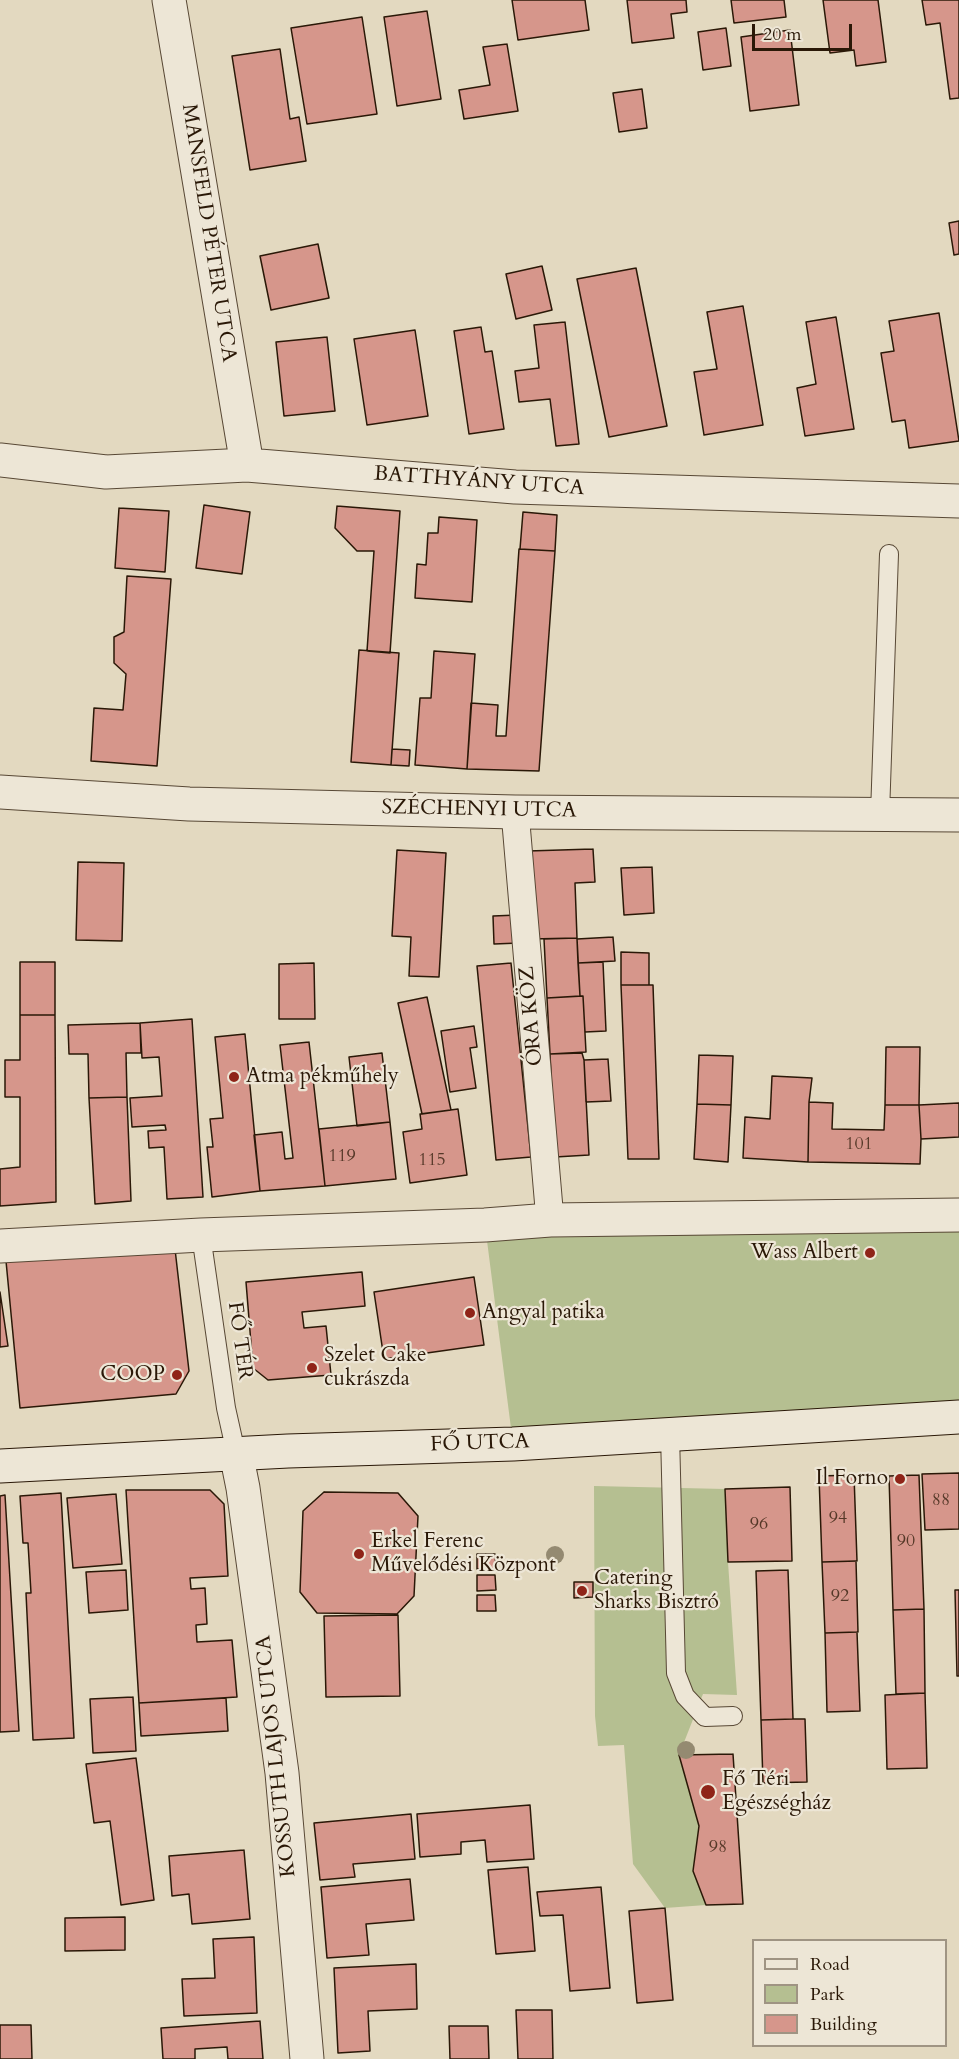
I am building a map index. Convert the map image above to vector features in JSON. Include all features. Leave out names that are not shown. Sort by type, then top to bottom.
[{"type":"street","name":"MANSFELD PÉTER UTCA","points":[[169,0],[247,465]]},
{"type":"street","name":"BATTHYÁNY UTCA","points":[[0,460],[106,472],[247,465],[515,487],[959,501]]},
{"type":"street","name":"SZÉCHENYI UTCA","points":[[0,792],[189,804],[514,812],[959,815]]},
{"type":"street","name":"ÓRA KÖZ","points":[[514,812],[550,1220]]},
{"type":"street","points":[[0,1246],[201,1235],[484,1225],[550,1220],[959,1215]]},
{"type":"street","name":"FŐ UTCA","points":[[0,1466],[236,1453],[513,1443],[959,1417]]},
{"type":"street","name":"KOSSUTH LAJOS UTCA","points":[[236,1453],[245,1500],[282,1773],[307,2059]]},
{"type":"lane","points":[[880,814],[889,554]]},
{"type":"lane","name":"FŐ TÉR","points":[[201,1235],[226,1408],[236,1453]]},
{"type":"lane","points":[[670,1434],[676,1672],[685,1695],[705,1717],[733,1716]]},
{"type":"green space","points":[[959,1215],[959,1417],[513,1444],[485,1225]]},
{"type":"green space","points":[[594,1486],[725,1489],[737,1695],[703,1694],[679,1755],[699,1826],[693,1871],[706,1905],[665,1908],[633,1864],[624,1745],[598,1746],[595,1716]]},
{"type":"building","points":[[512,0],[585,0],[589,30],[518,40]]},
{"type":"building","points":[[627,0],[686,0],[687,12],[671,14],[674,38],[632,43]]},
{"type":"building","points":[[731,0],[784,0],[786,17],[734,23]]},
{"type":"building","points":[[823,0],[878,0],[886,62],[856,66],[854,50],[830,53]]},
{"type":"building","points":[[922,0],[959,0],[959,98],[950,99],[940,23],[926,25]]},
{"type":"building","points":[[427,11],[441,99],[397,106],[384,17]]},
{"type":"building","points":[[362,17],[377,114],[307,124],[291,28]]},
{"type":"building","points":[[726,28],[731,66],[703,70],[698,32]]},
{"type":"building","points":[[790,30],[799,105],[750,111],[741,37]]},
{"type":"building","points":[[507,44],[518,111],[464,119],[459,90],[490,85],[483,47]]},
{"type":"building","points":[[280,49],[290,119],[299,117],[306,161],[250,170],[232,56]]},
{"type":"building","points":[[642,89],[647,128],[619,132],[613,93]]},
{"type":"building","points":[[959,221],[959,254],[954,255],[949,223]]},
{"type":"building","points":[[318,244],[329,298],[271,310],[260,256]]},
{"type":"building","points":[[542,266],[552,310],[516,319],[506,274]]},
{"type":"building","points":[[636,268],[667,426],[609,437],[577,279]]},
{"type":"building","points":[[743,306],[763,425],[704,435],[694,372],[717,369],[707,312]]},
{"type":"building","points":[[939,313],[959,441],[909,448],[905,420],[892,422],[881,353],[894,351],[889,321]]},
{"type":"building","points":[[836,317],[854,429],[805,436],[797,388],[816,384],[806,322]]},
{"type":"building","points":[[565,322],[579,444],[556,446],[550,399],[519,402],[515,371],[539,368],[534,325]]},
{"type":"building","points":[[481,327],[485,352],[492,351],[504,429],[469,434],[454,331]]},
{"type":"building","points":[[415,330],[428,416],[367,425],[354,339]]},
{"type":"building","points":[[327,337],[335,411],[284,416],[276,342]]},
{"type":"building","points":[[204,505],[250,512],[242,574],[196,568]]},
{"type":"building","points":[[337,506],[400,511],[390,653],[367,651],[374,551],[357,551],[335,528]]},
{"type":"building","points":[[119,508],[169,511],[165,572],[115,568]]},
{"type":"building","points":[[523,512],[557,515],[555,551],[520,549]]},
{"type":"building","points":[[439,517],[477,520],[472,602],[415,598],[417,564],[426,565],[428,533],[438,533]]},
{"type":"building","points":[[519,549],[555,551],[539,771],[467,769],[471,703],[498,705],[496,736],[506,736]]},
{"type":"building","points":[[127,576],[171,579],[157,766],[91,761],[94,708],[123,710],[126,674],[114,663],[114,637],[124,632]]},
{"type":"building","points":[[359,650],[399,653],[391,765],[351,762]]},
{"type":"building","points":[[434,651],[475,654],[467,769],[415,765],[420,698],[431,698]]},
{"type":"building","points":[[392,749],[410,750],[409,766],[391,765]]},
{"type":"building","points":[[593,849],[595,882],[575,883],[577,938],[531,939],[528,851]]},
{"type":"building","points":[[397,850],[446,853],[439,977],[409,976],[411,937],[392,936]]},
{"type":"building","points":[[78,862],[124,863],[122,941],[76,940]]},
{"type":"building","points":[[652,867],[654,913],[624,915],[621,868]]},
{"type":"building","points":[[518,915],[519,943],[494,944],[493,916]]},
{"type":"building","points":[[613,937],[615,961],[578,963],[577,939]]},
{"type":"building","points":[[577,938],[580,996],[547,998],[544,939]]},
{"type":"building","points":[[621,952],[649,953],[649,985],[621,985]]},
{"type":"building","points":[[20,962],[55,962],[55,1015],[20,1015]]},
{"type":"building","points":[[603,962],[606,1031],[585,1032],[578,963]]},
{"type":"building","points":[[314,963],[315,1019],[279,1019],[279,964]]},
{"type":"building","points":[[511,963],[531,1157],[496,1160],[477,966]]},
{"type":"building","points":[[621,985],[653,985],[659,1159],[628,1159]]},
{"type":"building","points":[[583,996],[586,1052],[550,1054],[547,998]]},
{"type":"building","points":[[427,997],[451,1110],[422,1114],[398,1003]]},
{"type":"building","points":[[20,1015],[55,1015],[56,1202],[0,1206],[0,1169],[20,1167],[20,1097],[5,1097],[5,1060],[20,1060]]},
{"type":"building","points":[[192,1019],[203,1197],[167,1199],[164,1147],[149,1148],[148,1131],[166,1130],[165,1125],[132,1127],[130,1098],[162,1096],[159,1057],[142,1058],[140,1023]]},
{"type":"building","points":[[140,1023],[141,1053],[126,1053],[127,1097],[89,1098],[88,1054],[69,1054],[68,1025]]},
{"type":"building","points":[[474,1026],[477,1047],[470,1048],[476,1088],[450,1092],[441,1031]]},
{"type":"building","name":"Atma pékműhely","points":[[245,1034],[260,1191],[212,1197],[207,1147],[213,1147],[210,1119],[223,1118],[215,1037]]},
{"type":"building","points":[[309,1042],[325,1186],[260,1191],[254,1135],[282,1132],[285,1159],[293,1158],[280,1045]]},
{"type":"building","points":[[886,1047],[920,1047],[919,1105],[885,1105]]},
{"type":"building","points":[[382,1053],[390,1122],[357,1126],[349,1057]]},
{"type":"building","points":[[582,1053],[589,1155],[555,1157],[550,1054]]},
{"type":"building","points":[[699,1055],[733,1056],[731,1105],[697,1104]]},
{"type":"building","points":[[608,1059],[611,1101],[586,1102],[584,1060]]},
{"type":"building","points":[[772,1076],[812,1078],[809,1102],[808,1162],[743,1158],[745,1117],[770,1119]]},
{"type":"building","points":[[127,1097],[131,1201],[95,1204],[89,1098]]},
{"type":"building","points":[[809,1102],[833,1103],[832,1129],[884,1130],[885,1105],[919,1105],[920,1164],[808,1162]]},
{"type":"building","points":[[959,1103],[959,1137],[921,1139],[919,1105]]},
{"type":"building","points":[[697,1104],[731,1105],[728,1162],[694,1159]]},
{"type":"building","points":[[458,1109],[467,1175],[410,1183],[403,1132],[422,1129],[420,1114]]},
{"type":"building","points":[[390,1122],[396,1179],[325,1186],[319,1129]]},
{"type":"building","points":[[175,1249],[189,1371],[176,1394],[20,1408],[6,1261]]},
{"type":"building","points":[[362,1272],[365,1306],[302,1312],[304,1328],[326,1326],[331,1375],[268,1380],[253,1368],[246,1282]]},
{"type":"building","points":[[474,1277],[484,1345],[384,1359],[374,1292]]},
{"type":"building","points":[[0,1292],[8,1346],[0,1347]]},
{"type":"building","points":[[959,1473],[959,1529],[925,1530],[922,1474]]},
{"type":"building","points":[[854,1475],[857,1561],[822,1562],[819,1476]]},
{"type":"building","points":[[919,1475],[924,1609],[893,1610],[889,1476]]},
{"type":"building","points":[[790,1487],[792,1561],[728,1562],[725,1489]]},
{"type":"building","points":[[126,1490],[210,1490],[224,1504],[228,1576],[190,1578],[191,1589],[205,1588],[207,1624],[196,1625],[197,1642],[232,1640],[237,1697],[139,1703]]},
{"type":"building","name":"Erkel Ferenc Művelődési Központ","points":[[324,1492],[398,1493],[418,1516],[414,1596],[397,1614],[317,1613],[300,1592],[303,1511]]},
{"type":"building","points":[[61,1493],[74,1738],[33,1740],[26,1593],[31,1593],[28,1543],[23,1543],[20,1496]]},
{"type":"building","points":[[116,1494],[122,1564],[73,1568],[67,1498]]},
{"type":"building","points":[[5,1495],[19,1731],[0,1732],[0,1496]]},
{"type":"building","points":[[477,1554],[495,1554],[496,1569],[477,1569]]},
{"type":"building","points":[[856,1561],[858,1632],[825,1633],[822,1562]]},
{"type":"building","points":[[126,1570],[128,1610],[89,1613],[86,1572]]},
{"type":"building","points":[[788,1570],[793,1719],[761,1720],[756,1571]]},
{"type":"building","points":[[477,1575],[495,1575],[496,1590],[477,1591]]},
{"type":"building","points":[[574,1582],[593,1582],[593,1597],[574,1598]]},
{"type":"building","points":[[955,1590],[959,1590],[959,1676],[957,1676]]},
{"type":"building","points":[[477,1595],[495,1595],[496,1611],[477,1611]]},
{"type":"building","points":[[924,1609],[925,1693],[896,1694],[893,1610]]},
{"type":"building","points":[[398,1615],[400,1696],[326,1697],[324,1616]]},
{"type":"building","points":[[857,1632],[860,1711],[827,1712],[825,1633]]},
{"type":"building","points":[[925,1693],[927,1768],[887,1769],[885,1695]]},
{"type":"building","points":[[133,1697],[136,1751],[93,1753],[90,1699]]},
{"type":"building","points":[[226,1698],[228,1731],[141,1736],[139,1703]]},
{"type":"building","points":[[805,1719],[807,1782],[763,1783],[761,1720]]},
{"type":"building","points":[[733,1754],[743,1904],[706,1905],[693,1871],[699,1826],[679,1755]]},
{"type":"building","points":[[136,1758],[154,1900],[121,1905],[110,1821],[94,1823],[86,1764]]},
{"type":"building","points":[[530,1805],[534,1859],[487,1862],[485,1840],[461,1842],[461,1854],[420,1857],[417,1814]]},
{"type":"building","points":[[411,1814],[415,1859],[353,1864],[355,1877],[320,1880],[314,1823]]},
{"type":"building","points":[[244,1850],[250,1919],[192,1924],[189,1894],[172,1896],[169,1856]]},
{"type":"building","points":[[528,1867],[535,1951],[496,1954],[488,1870]]},
{"type":"building","points":[[410,1879],[414,1920],[366,1924],[369,1955],[327,1958],[321,1887]]},
{"type":"building","points":[[601,1887],[610,1988],[570,1991],[563,1915],[540,1916],[537,1892]]},
{"type":"building","points":[[665,1908],[673,2000],[637,2003],[629,1911]]},
{"type":"building","points":[[125,1917],[125,1950],[65,1951],[65,1918]]},
{"type":"building","points":[[254,1937],[257,2013],[184,2016],[182,1979],[215,1978],[213,1939]]},
{"type":"building","points":[[416,1964],[417,2009],[368,2011],[370,2051],[338,2053],[334,1968]]},
{"type":"building","points":[[516,2010],[552,2010],[553,2059],[518,2059]]},
{"type":"building","points":[[260,2021],[263,2059],[228,2059],[227,2047],[195,2049],[195,2059],[163,2059],[161,2028]]},
{"type":"building","points":[[0,2025],[31,2025],[32,2059],[0,2059]]},
{"type":"building","points":[[449,2026],[488,2026],[489,2059],[450,2059]]},
{"type":"place","name":"Atma pékműhely","points":[[234,1077]]},
{"type":"place","name":"Wass Albert","points":[[870,1253]]},
{"type":"place","name":"Angyal patika","points":[[470,1313]]},
{"type":"place","name":"Szelet Cake cukrászda","points":[[312,1368]]},
{"type":"place","name":"COOP","points":[[177,1375]]},
{"type":"place","name":"Il Forno","points":[[900,1479]]},
{"type":"place","name":"Erkel Ferenc Művelődési Központ","points":[[359,1554]]},
{"type":"place","name":"Catering Sharks Bisztró","points":[[582,1591]]},
{"type":"place","name":"Fő Téri Egészségház","points":[[708,1792]]}]
